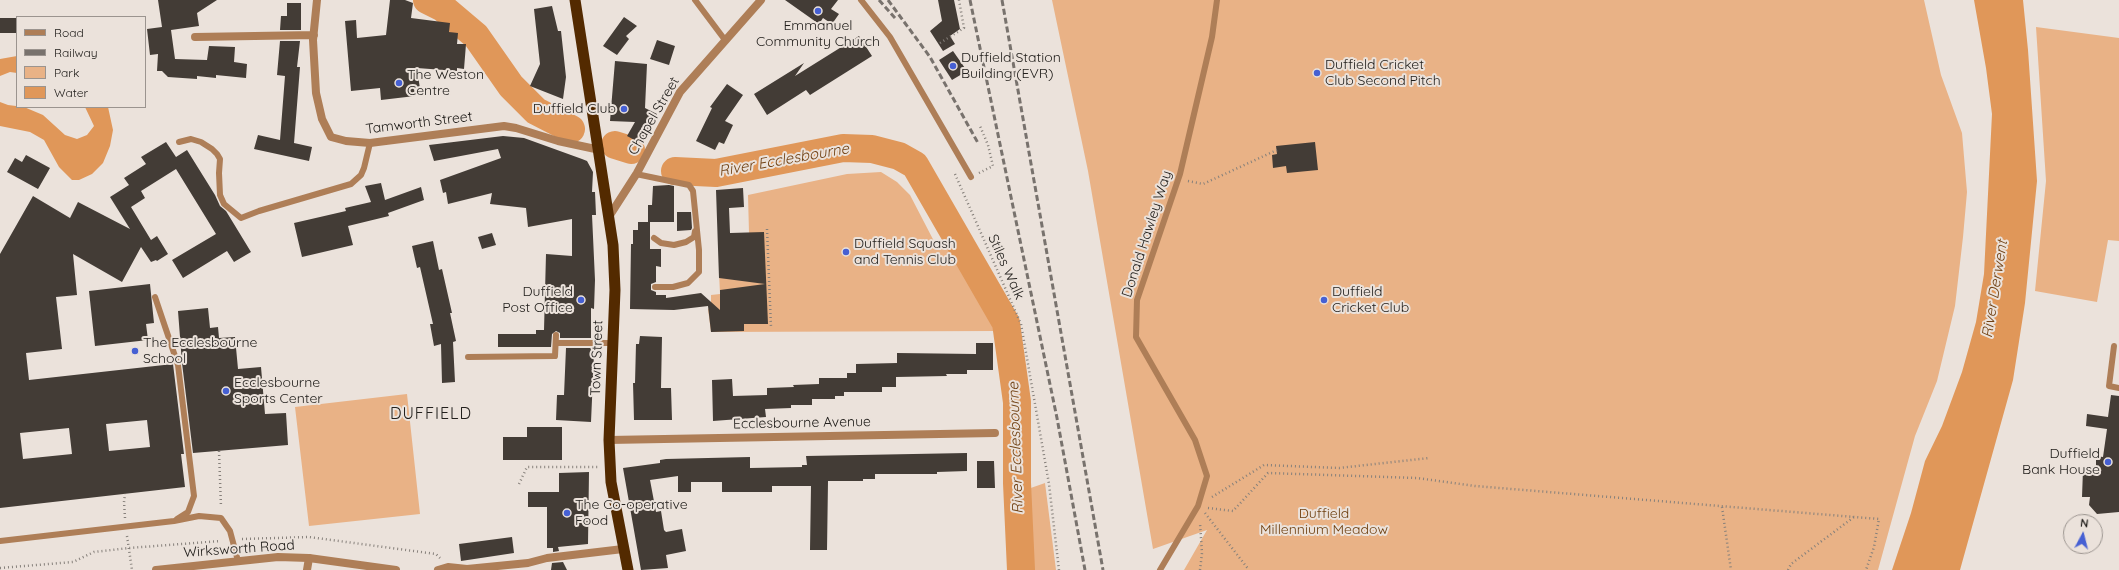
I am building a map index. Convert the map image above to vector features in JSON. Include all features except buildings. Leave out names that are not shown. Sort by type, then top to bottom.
[{"type":"highway","name":"Town Street","points":[[575,0],[610,216],[615,290],[609,440],[610,467],[613,496],[628,570]]},
{"type":"street","name":"Tamworth Street","points":[[317,0],[314,35],[316,93],[326,127],[331,136],[337,139],[370,143],[504,126],[523,130],[558,141],[599,148]]},
{"type":"street","name":"Chapel Street","points":[[610,216],[637,173],[680,92],[761,0]]},
{"type":"street","points":[[195,37],[314,35]]},
{"type":"street","name":"Ecclesbourne Avenue","points":[[609,440],[995,433]]},
{"type":"street","points":[[438,570],[448,567],[467,569],[528,563],[547,558],[623,549]]},
{"type":"street","name":"Wirksworth Road","points":[[156,570],[278,557],[309,558],[396,570]]},
{"type":"street","points":[[307,570],[309,558]]},
{"type":"lane","points":[[695,0],[725,40]]},
{"type":"lane","points":[[861,0],[890,36],[971,177]]},
{"type":"lane","name":"Donald Hawley Way","points":[[1160,570],[1198,506],[1207,476],[1195,440],[1136,338],[1137,300],[1178,179],[1212,37],[1217,0]]},
{"type":"lane","points":[[179,142],[191,139],[201,142],[217,154],[220,160],[218,173],[220,195],[224,204],[241,218],[259,210],[351,184],[361,175],[370,143]]},
{"type":"lane","points":[[637,173],[689,185],[693,191],[699,250],[699,272],[688,283],[672,287],[655,287]]},
{"type":"lane","points":[[654,238],[661,243],[674,245],[686,242],[694,236],[696,229]]},
{"type":"lane","points":[[155,297],[178,365],[194,496],[188,512],[174,521]]},
{"type":"lane","points":[[468,357],[556,356],[556,335]]},
{"type":"lane","points":[[556,343],[613,344]]},
{"type":"lane","points":[[2114,346],[2109,386],[2119,388]]},
{"type":"lane","points":[[0,541],[174,521],[199,516],[221,518],[230,531],[238,561]]},
{"type":"path","points":[[940,43],[964,28],[959,0]]},
{"type":"path","points":[[971,177],[993,166],[988,145],[980,126]]},
{"type":"path","points":[[1178,179],[1203,184],[1276,150]]},
{"type":"path","name":"Stiles Walk","points":[[952,167],[1021,324],[1049,484],[1059,570]]},
{"type":"path","points":[[767,229],[771,327]]},
{"type":"path","points":[[214,518],[222,506],[219,451]]},
{"type":"path","points":[[1198,506],[1264,465],[1339,468],[1429,458]]},
{"type":"path","points":[[519,484],[527,467],[610,467]]},
{"type":"path","points":[[1206,508],[1233,511],[1268,473],[1417,478],[1475,486],[1879,519],[1874,547],[1866,570]]},
{"type":"path","points":[[1722,507],[1731,570]]},
{"type":"path","points":[[1204,512],[1249,570]]},
{"type":"path","points":[[1788,570],[1791,564],[1855,517]]},
{"type":"path","points":[[1200,522],[1202,552],[1200,570]]},
{"type":"path","points":[[128,545],[132,570]]},
{"type":"green space","name":"Duffield Millennium Meadow","points":[[1052,0],[1924,0],[1941,75],[1962,133],[1967,192],[1955,306],[1937,381],[1915,436],[1878,570],[1184,570],[1207,530],[1153,549],[1088,171]]},
{"type":"green space","points":[[2036,27],[2119,38],[2119,241],[2108,240],[2097,302],[2035,291],[2046,181]]},
{"type":"green space","name":"Duffield Squash and Tennis Club","points":[[881,172],[897,182],[910,195],[937,247],[954,248],[995,331],[711,332],[708,309],[711,308],[711,295],[720,294],[719,272],[749,233],[748,195],[847,174]]},
{"type":"green space","points":[[407,394],[420,514],[309,526],[295,407]]},
{"type":"green space","points":[[1045,483],[1056,570],[1029,570],[1025,490]]},
{"type":"water","name":"River Derwent","points":[[1974,0],[2023,0],[2037,181],[2025,303],[2013,380],[1960,570],[1892,570],[1911,513],[1925,461],[1942,426],[1962,372],[1976,322],[1984,274],[1992,114],[1986,68]]},
{"type":"water","points":[[16,56],[16,73],[10,72],[0,76],[0,59]]},
{"type":"water","points":[[0,102],[16,106],[16,108],[26,108],[43,115],[65,135],[77,139],[87,135],[94,126],[85,108],[108,108],[113,130],[110,146],[103,163],[92,174],[79,180],[72,180],[59,167],[44,140],[30,132],[0,126]]},
{"type":"waterway","name":"River Ecclesbourne","points":[[427,0],[443,8],[476,36],[511,86],[536,111],[571,129]]},
{"type":"waterway","name":"River Ecclesbourne","points":[[615,145],[631,150]]},
{"type":"waterway","name":"River Ecclesbourne","points":[[675,171],[716,173],[843,148],[872,149],[899,156],[915,165],[1006,323],[1017,402],[1017,483],[1021,570]]},
{"type":"railway","points":[[879,0],[896,19]]},
{"type":"railway","points":[[888,0],[930,57],[978,143]]},
{"type":"railway","points":[[970,0],[1057,418],[1085,570]]},
{"type":"railway","points":[[1002,0],[1103,570]]},
{"type":"place","name":"Emmanuel Community Church","points":[[818,11]]},
{"type":"place","name":"Duffield Station Building (EVR)","points":[[953,66]]},
{"type":"place","name":"Duffield Cricket Club Second Pitch","points":[[1317,73]]},
{"type":"place","name":"The Weston Centre","points":[[399,83]]},
{"type":"place","name":"Duffield Club","points":[[624,109]]},
{"type":"place","name":"Duffield Squash and Tennis Club","points":[[846,252]]},
{"type":"place","name":"Duffield Post Office","points":[[581,300]]},
{"type":"place","name":"Duffield Cricket Club","points":[[1324,300]]},
{"type":"place","name":"The Ecclesbourne School","points":[[135,351]]},
{"type":"place","name":"Ecclesbourne Sports Center","points":[[226,391]]},
{"type":"place","name":"Duffield Bank House","points":[[2108,462]]},
{"type":"place","name":"The Co-operative Food","points":[[567,513]]},
{"type":"district","name":"DUFFIELD","points":[[431,414]]}]
